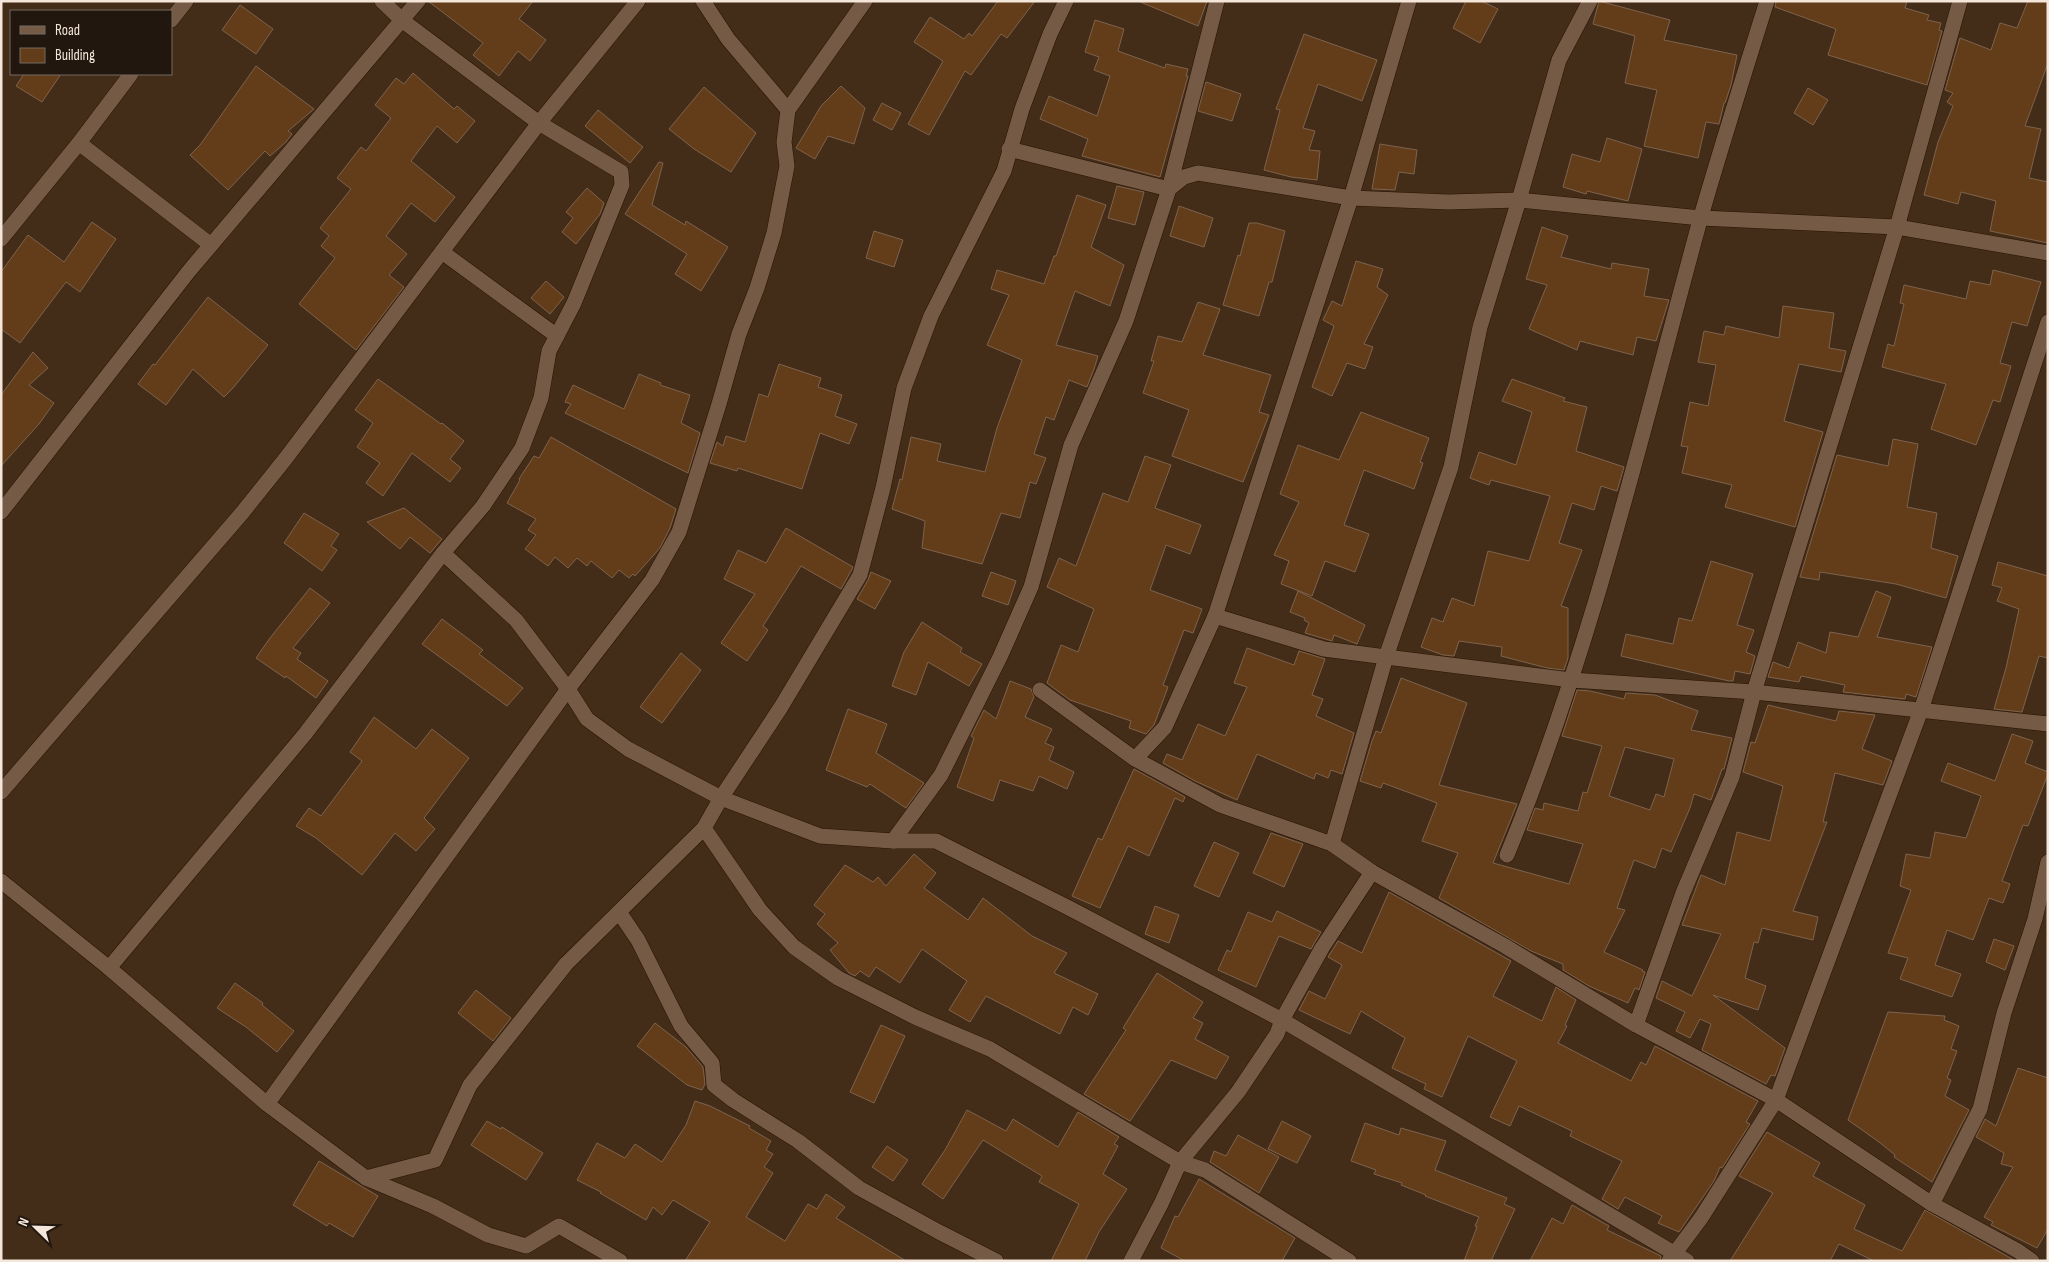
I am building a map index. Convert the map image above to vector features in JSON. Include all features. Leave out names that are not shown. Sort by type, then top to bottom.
[{"type":"street","points":[[172,19],[186,1]]},
{"type":"street","points":[[108,968],[305,734],[443,553],[483,506],[522,448],[541,398],[549,351],[574,303],[622,186],[621,172],[539,123],[403,21],[382,1]]},
{"type":"street","points":[[1,512],[132,342],[211,245],[403,21],[418,1]]},
{"type":"street","points":[[1,792],[242,512],[286,458],[539,123],[638,1]]},
{"type":"street","points":[[704,1],[728,39],[788,110]]},
{"type":"street","points":[[267,1104],[568,689],[652,580],[679,532],[739,334],[757,288],[774,233],[787,166],[784,142],[788,110],[865,1]]},
{"type":"street","points":[[366,1178],[435,1160],[470,1085],[566,964],[704,828],[721,798],[781,707],[860,575],[883,488],[904,388],[931,316],[1004,171],[1009,150],[1050,34],[1066,1]]},
{"type":"street","points":[[893,841],[940,775],[1000,657],[1032,587],[1071,445],[1126,322],[1169,189],[1217,1]]},
{"type":"street","points":[[1135,759],[1165,727],[1215,616],[1351,198],[1409,1]]},
{"type":"street","points":[[1332,844],[1386,658],[1451,467],[1480,327],[1559,60],[1590,1]]},
{"type":"street","points":[[1507,855],[1524,813],[1571,680],[1625,498],[1701,218],[1767,1]]},
{"type":"street","points":[[1636,1025],[1683,893],[1732,777],[1754,692],[1897,228],[1960,1]]},
{"type":"street","points":[[1,239],[79,144],[130,75]]},
{"type":"street","points":[[79,144],[211,245]]},
{"type":"street","points":[[1009,150],[1169,189]]},
{"type":"street","points":[[1169,189],[1184,177],[1198,173],[1351,198],[1448,202],[1519,200],[1701,218],[1897,228],[2048,253]]},
{"type":"street","points":[[442,252],[557,336]]},
{"type":"street","points":[[1671,1257],[1701,1218],[1776,1100],[1921,710],[2048,322]]},
{"type":"street","points":[[443,553],[516,620],[568,689],[587,719],[628,749],[721,798],[820,836],[893,841],[936,841],[1069,908],[1282,1020],[1671,1257],[1687,1261]]},
{"type":"street","points":[[1215,616],[1324,649],[1386,658],[1571,680],[1754,692],[2048,724]]},
{"type":"street","points":[[1040,690],[1135,759],[1220,805],[1332,844],[1372,872],[1505,946],[1636,1025],[1776,1100],[1932,1204],[2018,1251],[2032,1261]]},
{"type":"street","points":[[704,828],[760,910],[794,947],[838,978],[915,1017],[990,1049],[1180,1162],[1204,1170],[1348,1261]]},
{"type":"street","points":[[1932,1204],[1980,1109],[2004,1014],[2035,919],[2048,862]]},
{"type":"street","points":[[1131,1261],[1161,1204],[1180,1162],[1238,1092],[1277,1034],[1282,1020],[1322,948],[1372,872]]},
{"type":"street","points":[[1,881],[108,968],[267,1104],[366,1178],[433,1206],[488,1235],[526,1246],[559,1226],[620,1261]]},
{"type":"street","points":[[619,912],[638,940],[681,1026],[712,1063],[714,1085],[733,1100],[798,1141],[859,1188],[996,1261]]},
{"type":"building","points":[[428,1],[533,1],[519,19],[546,40],[530,61],[518,51],[499,76],[473,55],[483,43]]},
{"type":"building","points":[[998,1],[1035,1],[1007,38],[1001,34],[971,75],[965,71],[929,135],[908,124],[943,61],[914,42],[930,17],[964,39],[969,33],[972,36]]},
{"type":"building","points":[[1138,1],[1207,1],[1198,26]]},
{"type":"building","points":[[1466,1],[1481,1],[1498,9],[1480,43],[1453,28]]},
{"type":"building","points":[[1599,1],[1670,20],[1664,40],[1737,55],[1731,85],[1719,124],[1706,122],[1698,158],[1644,146],[1657,90],[1625,83],[1635,36],[1593,24]]},
{"type":"building","points":[[1776,1],[1907,1],[1905,8],[1929,15],[1927,20],[1941,23],[1939,30],[1942,31],[1927,85],[1828,55],[1836,29],[1775,7]]},
{"type":"building","points":[[2028,1],[2048,1],[2048,63],[2025,126],[2041,129],[2029,178],[2048,182],[2048,243],[1990,231],[1996,201],[1961,192],[1958,204],[1924,195],[1938,142],[1953,106],[1947,102],[1953,93],[1945,90],[1960,38],[1991,50],[2000,23],[2017,28]]},
{"type":"building","points":[[240,5],[273,29],[256,54],[222,30]]},
{"type":"building","points":[[1095,20],[1124,29],[1118,51],[1165,68],[1166,64],[1188,69],[1186,76],[1188,76],[1160,177],[1082,156],[1088,139],[1040,119],[1049,96],[1097,116],[1110,76],[1094,70],[1099,57],[1085,52]]},
{"type":"building","points":[[1304,34],[1377,60],[1362,101],[1318,84],[1303,128],[1315,131],[1309,150],[1320,151],[1317,180],[1291,177],[1264,170],[1280,110],[1276,109]]},
{"type":"building","points":[[256,66],[314,109],[288,131],[292,134],[286,142],[270,156],[265,151],[228,190],[190,155],[200,145]]},
{"type":"building","points":[[413,73],[454,109],[457,106],[475,121],[457,143],[437,126],[411,161],[455,197],[435,222],[411,203],[386,236],[407,254],[389,275],[404,287],[356,350],[299,304],[335,258],[321,246],[329,236],[320,228],[351,189],[337,178],[361,147],[366,151],[391,118],[375,105],[396,78],[404,84]]},
{"type":"building","points":[[23,75],[60,75],[42,102],[16,86]]},
{"type":"building","points":[[1206,82],[1241,94],[1232,121],[1198,111]]},
{"type":"building","points":[[841,86],[865,108],[854,144],[828,136],[815,159],[796,148],[821,106]]},
{"type":"building","points":[[704,87],[756,133],[731,172],[694,149],[669,129]]},
{"type":"building","points":[[1808,88],[1828,100],[1813,125],[1794,113]]},
{"type":"building","points":[[882,103],[901,113],[892,130],[873,120]]},
{"type":"building","points":[[598,110],[643,147],[630,163],[585,126]]},
{"type":"building","points":[[1607,138],[1642,149],[1628,201],[1587,191],[1586,194],[1563,187],[1572,154],[1600,162]]},
{"type":"building","points":[[1380,144],[1417,150],[1414,174],[1399,172],[1395,190],[1372,189]]},
{"type":"building","points":[[659,162],[663,163],[652,205],[685,225],[686,221],[728,247],[701,291],[675,274],[687,254],[625,214]]},
{"type":"building","points":[[1117,186],[1144,192],[1135,225],[1108,218]]},
{"type":"building","points":[[587,188],[604,203],[600,214],[576,244],[562,232],[573,218],[566,212]]},
{"type":"building","points":[[1077,195],[1106,205],[1091,247],[1124,265],[1110,306],[1075,291],[1056,345],[1098,356],[1087,387],[1069,380],[1054,420],[1046,417],[1034,454],[1046,458],[1036,484],[1030,482],[1020,518],[1001,513],[982,564],[922,548],[925,521],[892,509],[900,479],[902,480],[911,437],[941,444],[937,461],[985,472],[997,428],[1022,360],[987,345],[1009,295],[991,289],[997,270],[1044,284],[1054,256],[1056,256]]},
{"type":"building","points":[[1179,206],[1213,218],[1204,247],[1170,236]]},
{"type":"building","points":[[92,222],[116,239],[80,292],[66,282],[20,343],[1,329],[1,272],[28,235],[64,262]]},
{"type":"building","points":[[1249,223],[1257,223],[1285,231],[1272,282],[1269,282],[1259,316],[1223,305]]},
{"type":"building","points":[[1542,227],[1568,236],[1561,257],[1611,269],[1612,263],[1649,269],[1644,296],[1669,300],[1656,341],[1637,337],[1633,355],[1580,341],[1577,350],[1529,329],[1547,285],[1526,279]]},
{"type":"building","points":[[874,231],[903,240],[894,267],[866,258]]},
{"type":"building","points":[[1356,261],[1383,269],[1377,287],[1388,295],[1364,344],[1373,347],[1365,369],[1347,363],[1332,396],[1312,387],[1334,326],[1323,320],[1332,301],[1342,306]]},
{"type":"building","points":[[1993,270],[2041,282],[2027,326],[2012,322],[2000,363],[2011,366],[2000,402],[1993,400],[1976,445],[1931,429],[1946,384],[1882,367],[1888,344],[1894,346],[1904,304],[1900,303],[1904,285],[1966,299],[1970,281],[1990,285]]},
{"type":"building","points":[[546,281],[564,297],[550,314],[531,298]]},
{"type":"building","points":[[208,297],[268,345],[224,397],[193,369],[166,405],[138,384]]},
{"type":"building","points":[[1198,302],[1220,309],[1203,355],[1271,375],[1259,412],[1269,415],[1243,482],[1172,456],[1189,410],[1143,393],[1154,361],[1151,361],[1158,336],[1182,342]]},
{"type":"building","points":[[1783,306],[1834,313],[1829,348],[1846,351],[1841,372],[1799,364],[1784,421],[1823,432],[1795,527],[1725,507],[1732,485],[1682,473],[1688,447],[1681,446],[1690,402],[1708,406],[1716,365],[1698,362],[1704,331],[1724,335],[1726,326],[1779,338]]},
{"type":"building","points":[[33,352],[48,368],[29,385],[54,403],[39,424],[1,466],[1,395]]},
{"type":"building","points":[[779,364],[821,378],[818,387],[842,395],[835,416],[857,424],[849,444],[820,433],[802,489],[738,468],[737,471],[710,463],[717,442],[723,446],[726,436],[745,442],[759,394],[768,397]]},
{"type":"building","points":[[639,374],[661,383],[660,385],[690,395],[681,423],[700,433],[688,473],[565,413],[571,404],[565,402],[573,385],[624,409]]},
{"type":"building","points":[[378,379],[442,423],[464,441],[450,459],[461,468],[450,482],[412,453],[383,496],[366,483],[380,463],[357,447],[373,423],[355,410]]},
{"type":"building","points":[[1512,379],[1565,398],[1563,401],[1587,407],[1576,451],[1624,467],[1617,491],[1601,486],[1594,510],[1572,503],[1559,543],[1582,550],[1561,606],[1568,608],[1568,658],[1564,670],[1547,668],[1501,656],[1502,647],[1459,641],[1454,656],[1443,655],[1421,647],[1432,618],[1443,622],[1452,598],[1474,606],[1488,551],[1529,561],[1550,496],[1491,480],[1489,485],[1470,478],[1479,452],[1516,465],[1532,412],[1502,401]]},
{"type":"building","points":[[1361,412],[1429,438],[1420,462],[1423,463],[1414,489],[1364,470],[1344,525],[1369,534],[1355,572],[1325,561],[1312,596],[1281,584],[1289,561],[1274,555],[1299,502],[1280,494],[1298,445],[1339,460]]},
{"type":"building","points":[[551,437],[676,509],[670,528],[660,548],[635,576],[633,574],[629,578],[619,570],[612,578],[591,561],[587,566],[577,558],[568,568],[555,557],[548,566],[525,549],[536,535],[528,530],[536,519],[507,503],[519,479],[534,456],[539,458]]},
{"type":"building","points":[[1893,439],[1918,444],[1907,507],[1937,513],[1931,548],[1958,556],[1946,598],[1896,584],[1820,572],[1819,580],[1800,577],[1837,455],[1888,466]]},
{"type":"building","points":[[1145,456],[1171,465],[1155,508],[1201,525],[1190,554],[1166,545],[1150,590],[1202,609],[1193,633],[1184,630],[1163,685],[1168,687],[1154,725],[1146,734],[1129,728],[1131,721],[1070,700],[1047,683],[1061,645],[1078,652],[1094,609],[1047,587],[1059,558],[1076,566],[1103,493],[1128,502]]},
{"type":"building","points":[[404,508],[442,539],[430,553],[410,537],[400,549],[367,522]]},
{"type":"building","points":[[304,513],[339,534],[331,546],[337,550],[322,571],[284,543]]},
{"type":"building","points":[[786,528],[853,567],[841,589],[801,566],[763,626],[768,630],[747,661],[721,643],[755,594],[724,579],[738,550],[766,563]]},
{"type":"building","points":[[1711,561],[1753,574],[1737,625],[1754,630],[1746,652],[1755,656],[1750,674],[1735,671],[1733,681],[1729,681],[1621,656],[1626,634],[1673,644],[1679,618],[1692,621]]},
{"type":"building","points":[[1998,562],[2048,576],[2048,658],[2039,656],[2022,712],[1994,709],[2006,668],[2019,609],[1997,601],[2002,588],[1992,585]]},
{"type":"building","points":[[871,572],[891,581],[875,609],[857,599]]},
{"type":"building","points":[[991,572],[1016,581],[1008,605],[982,596]]},
{"type":"building","points":[[310,588],[330,603],[293,648],[301,653],[297,659],[328,681],[316,698],[286,676],[285,678],[256,658]]},
{"type":"building","points":[[1298,591],[1365,625],[1357,644],[1334,635],[1332,641],[1305,633],[1309,623],[1304,620],[1305,618],[1290,612]]},
{"type":"building","points":[[1876,591],[1891,597],[1877,637],[1932,647],[1916,697],[1906,694],[1905,699],[1843,692],[1845,685],[1801,676],[1799,682],[1768,677],[1773,662],[1789,668],[1798,642],[1826,653],[1830,632],[1858,637]]},
{"type":"building","points":[[442,619],[483,650],[479,654],[523,688],[507,706],[422,644]]},
{"type":"building","points":[[922,622],[962,648],[960,652],[982,664],[969,686],[928,662],[916,695],[892,686],[904,652]]},
{"type":"building","points":[[1247,648],[1294,665],[1299,651],[1325,659],[1312,695],[1323,699],[1316,716],[1354,733],[1342,774],[1331,770],[1328,778],[1316,773],[1314,779],[1257,754],[1237,800],[1195,781],[1163,763],[1167,754],[1182,760],[1198,724],[1225,736],[1247,687],[1234,683]]},
{"type":"building","points":[[681,653],[701,670],[662,723],[640,707]]},
{"type":"building","points":[[1401,678],[1467,703],[1439,785],[1517,804],[1493,863],[1569,884],[1583,844],[1527,830],[1535,808],[1543,810],[1544,803],[1578,811],[1583,792],[1587,793],[1602,746],[1562,736],[1577,690],[1624,699],[1626,693],[1655,695],[1698,711],[1691,730],[1732,738],[1724,769],[1722,769],[1711,800],[1694,794],[1671,852],[1662,848],[1655,868],[1634,860],[1617,908],[1625,910],[1604,952],[1645,972],[1639,990],[1635,988],[1628,1003],[1589,986],[1563,970],[1563,964],[1531,951],[1439,898],[1458,853],[1422,841],[1437,803],[1383,783],[1381,788],[1360,781],[1376,731],[1381,733]],"holes":[[[1625,747],[1674,759],[1664,797],[1656,794],[1650,810],[1609,796]]]},
{"type":"building","points":[[1010,681],[1031,689],[1034,697],[1025,717],[1052,729],[1045,743],[1054,747],[1049,760],[1074,772],[1067,789],[1039,776],[1033,791],[1000,780],[993,801],[957,787],[974,738],[971,736],[984,710],[996,719]]},
{"type":"building","points":[[1768,705],[1836,721],[1839,711],[1875,715],[1862,749],[1892,761],[1883,785],[1835,773],[1823,822],[1827,822],[1793,911],[1818,917],[1813,940],[1762,928],[1758,943],[1754,942],[1745,978],[1766,986],[1758,1010],[1713,995],[1785,1048],[1775,1076],[1771,1075],[1766,1084],[1702,1050],[1711,1024],[1700,1019],[1690,1038],[1676,1031],[1685,1012],[1656,998],[1662,981],[1692,996],[1721,934],[1682,925],[1701,875],[1725,885],[1737,832],[1770,841],[1783,786],[1743,772],[1751,742],[1755,743]]},
{"type":"building","points":[[848,709],[887,724],[876,753],[924,783],[906,808],[870,784],[867,787],[826,770]]},
{"type":"building","points":[[374,717],[416,749],[432,729],[469,758],[424,818],[435,829],[416,851],[395,833],[362,875],[316,838],[296,826],[309,808],[321,816],[362,761],[350,752]]},
{"type":"building","points":[[2012,734],[2033,741],[2025,763],[2048,772],[2048,774],[2028,826],[2023,825],[2002,881],[2010,884],[2003,903],[1989,898],[1973,940],[1947,930],[1935,965],[1961,974],[1952,997],[1900,979],[1908,958],[1888,953],[1911,890],[1900,886],[1906,854],[1930,858],[1935,832],[1966,838],[1981,796],[1941,781],[1948,763],[1995,781]]},
{"type":"building","points":[[1134,769],[1185,797],[1183,802],[1175,798],[1149,856],[1128,846],[1100,908],[1072,896],[1098,838],[1102,840]]},
{"type":"building","points":[[1271,833],[1303,844],[1284,887],[1253,873]]},
{"type":"building","points":[[1214,842],[1239,853],[1219,897],[1194,886]]},
{"type":"building","points":[[914,854],[936,873],[924,888],[968,920],[983,898],[1032,936],[1067,953],[1054,973],[1098,994],[1088,1015],[1073,1007],[1060,1034],[986,996],[970,1022],[949,1010],[967,981],[922,949],[900,983],[876,967],[869,977],[860,971],[855,976],[849,973],[830,950],[838,943],[817,924],[825,914],[814,905],[845,865],[873,882],[878,877],[886,886]]},
{"type":"building","points":[[1389,892],[1511,961],[1493,996],[1542,1021],[1556,987],[1576,1000],[1565,1025],[1567,1026],[1558,1043],[1631,1081],[1641,1062],[1646,1065],[1655,1046],[1758,1101],[1746,1122],[1750,1124],[1679,1232],[1658,1223],[1662,1216],[1625,1197],[1618,1209],[1602,1199],[1622,1161],[1570,1136],[1572,1131],[1519,1106],[1510,1126],[1490,1117],[1517,1061],[1468,1036],[1442,1097],[1424,1089],[1426,1084],[1392,1068],[1405,1038],[1361,1011],[1350,1034],[1299,1010],[1309,991],[1325,999],[1342,965],[1328,957],[1338,941],[1362,953]]},
{"type":"building","points":[[1155,906],[1179,915],[1169,943],[1145,934]]},
{"type":"building","points":[[1277,911],[1321,932],[1311,949],[1279,936],[1256,987],[1218,970],[1227,950],[1231,952],[1248,912],[1272,922]]},
{"type":"building","points":[[1994,939],[2014,946],[2005,970],[1986,962]]},
{"type":"building","points":[[1157,973],[1203,1002],[1193,1018],[1203,1023],[1195,1039],[1229,1057],[1216,1079],[1171,1060],[1130,1121],[1084,1094],[1126,1030],[1123,1028]]},
{"type":"building","points":[[235,983],[263,1003],[262,1005],[294,1031],[277,1052],[246,1027],[217,1008]]},
{"type":"building","points":[[476,990],[511,1018],[493,1041],[458,1013]]},
{"type":"building","points":[[1888,1012],[1945,1016],[1944,1020],[1959,1026],[1951,1049],[1957,1051],[1947,1078],[1951,1080],[1945,1096],[1969,1110],[1932,1182],[1894,1157],[1895,1155],[1879,1142],[1848,1120]]},
{"type":"building","points":[[655,1023],[686,1047],[703,1067],[705,1084],[702,1090],[687,1085],[637,1046]]},
{"type":"building","points":[[881,1025],[905,1036],[874,1103],[850,1092]]},
{"type":"building","points":[[2018,1068],[2048,1078],[2048,1229],[2037,1248],[1991,1225],[1993,1222],[1984,1217],[2013,1167],[2001,1164],[2004,1153],[1976,1137],[1985,1119],[1996,1126]]},
{"type":"building","points":[[695,1101],[710,1106],[750,1126],[749,1128],[771,1141],[766,1150],[773,1154],[764,1167],[773,1173],[746,1217],[785,1241],[808,1204],[817,1209],[826,1194],[845,1207],[836,1218],[906,1261],[685,1261],[710,1222],[673,1200],[662,1215],[653,1207],[646,1220],[601,1192],[577,1180],[597,1143],[625,1158],[635,1144],[662,1162],[686,1125]]},
{"type":"building","points":[[967,1110],[1006,1131],[1013,1119],[1058,1147],[1078,1112],[1119,1137],[1114,1144],[1118,1146],[1103,1174],[1127,1189],[1099,1232],[1085,1261],[1051,1261],[1079,1204],[1039,1182],[1042,1176],[983,1140],[943,1199],[922,1184],[945,1150]]},
{"type":"building","points":[[487,1121],[501,1129],[502,1127],[543,1153],[526,1180],[471,1145]]},
{"type":"building","points":[[1282,1121],[1311,1136],[1297,1163],[1268,1149]]},
{"type":"building","points":[[1365,1123],[1399,1135],[1401,1128],[1446,1141],[1435,1170],[1507,1198],[1504,1204],[1515,1209],[1491,1261],[1464,1261],[1479,1217],[1425,1196],[1401,1185],[1402,1183],[1374,1174],[1376,1170],[1351,1161]]},
{"type":"building","points":[[1767,1132],[1820,1163],[1813,1176],[1865,1205],[1854,1229],[1902,1251],[1925,1210],[2014,1260],[1874,1261],[1839,1244],[1830,1261],[1730,1261],[1773,1193],[1739,1176]]},
{"type":"building","points":[[1238,1135],[1279,1157],[1259,1193],[1210,1162],[1214,1151],[1226,1156]]},
{"type":"building","points":[[887,1146],[908,1160],[893,1181],[872,1167]]},
{"type":"building","points":[[319,1161],[378,1196],[353,1237],[329,1223],[327,1226],[293,1205]]},
{"type":"building","points":[[1199,1179],[1295,1238],[1282,1261],[1185,1261],[1161,1248],[1175,1216],[1178,1217]]},
{"type":"building","points":[[1572,1205],[1609,1226],[1607,1230],[1661,1256],[1660,1261],[1530,1261],[1552,1218],[1563,1224]]}]
